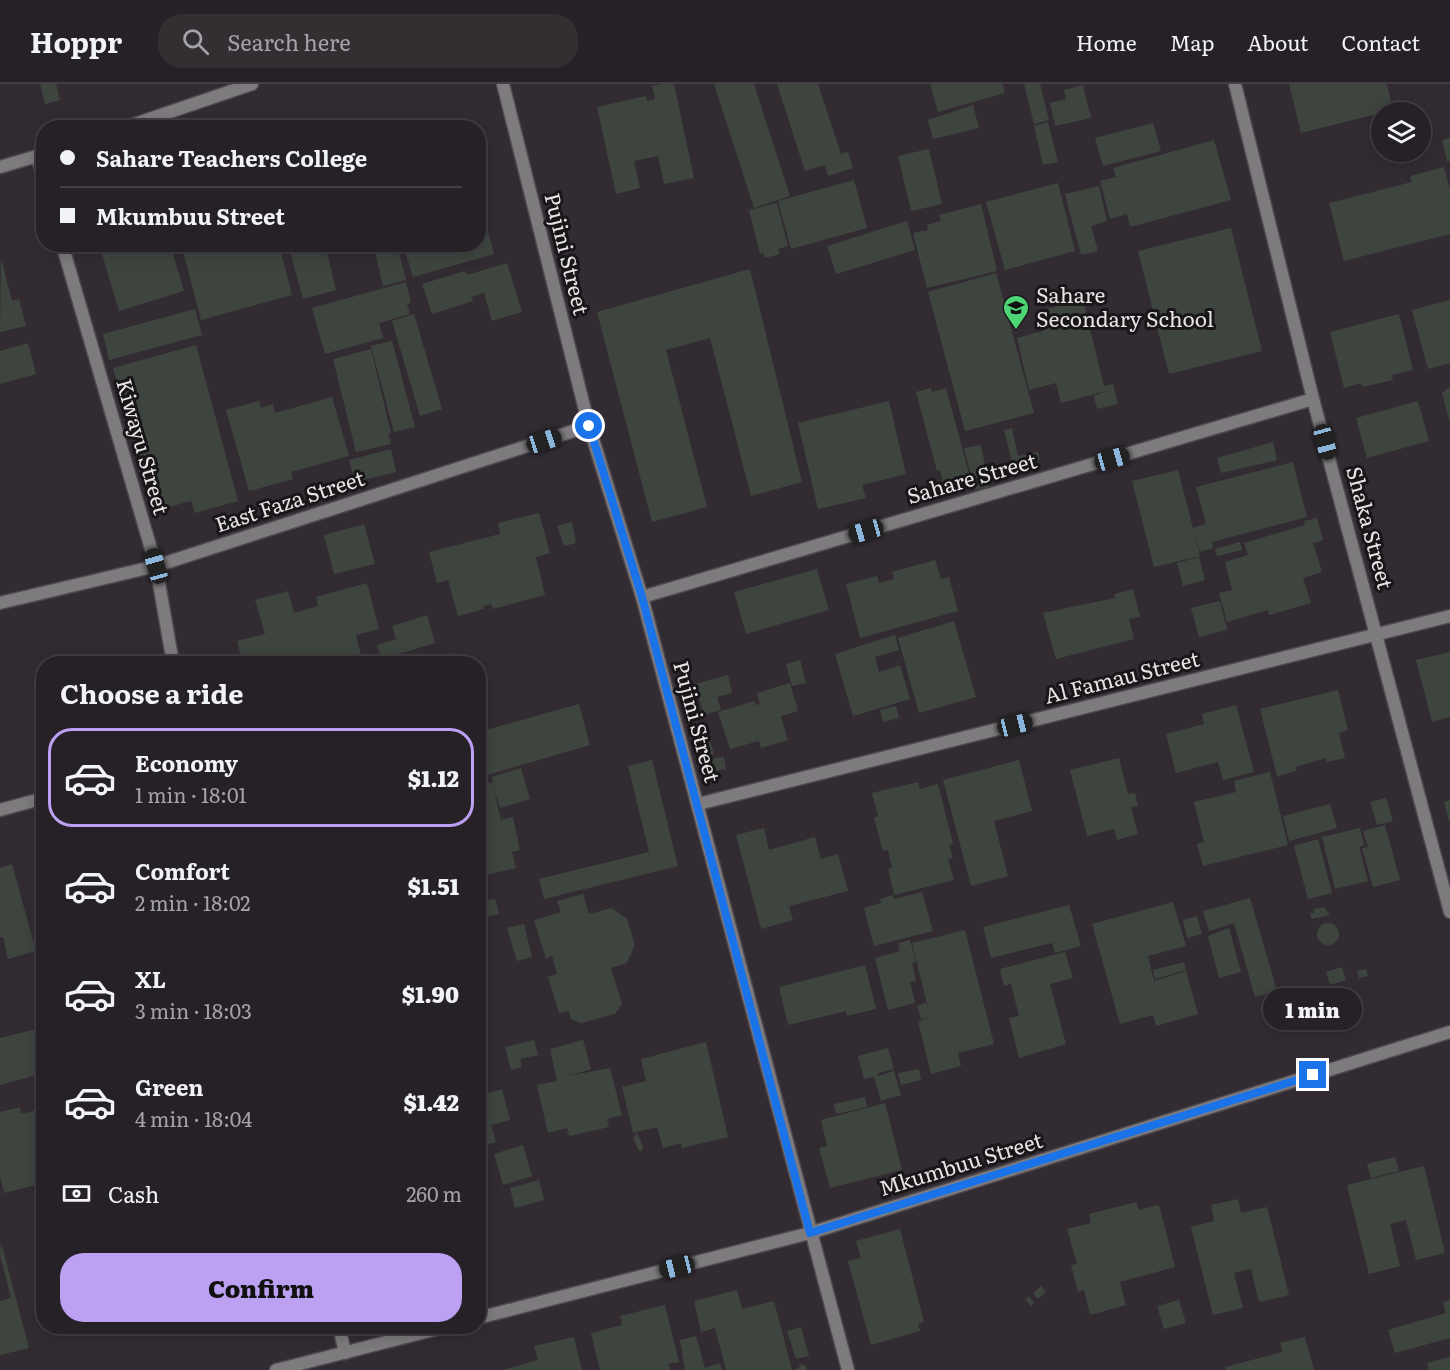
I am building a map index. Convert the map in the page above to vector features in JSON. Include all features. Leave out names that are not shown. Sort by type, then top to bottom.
[{"type":"street","points":[[146,120],[252,84]]},
{"type":"street","name":"Pujini Street","points":[[503,84],[589,426],[642,597],[848,1370]]},
{"type":"street","name":"Shaka Street","points":[[1235,84],[1313,399],[1378,634],[1450,912]]},
{"type":"street","points":[[0,167],[36,156]]},
{"type":"street","name":"Kiwayu Street","points":[[64,252],[156,566],[172,656]]},
{"type":"street","name":"Sahare Street","points":[[642,597],[1313,399]]},
{"type":"street","name":"East Faza Street","points":[[0,603],[156,566],[589,426]]},
{"type":"street","name":"Al Famau Street","points":[[698,804],[1450,616]]},
{"type":"street","points":[[0,810],[36,800]]},
{"type":"street","name":"Mkumbuu Street","points":[[486,1316],[810,1233],[1450,1032]]},
{"type":"street","points":[[341,1334],[345,1353]]},
{"type":"street","points":[[276,1370],[417,1334]]},
{"type":"building","points":[[40,84],[56,84],[60,100],[45,104]]},
{"type":"building","points":[[674,84],[694,178],[664,184],[658,156],[634,161],[640,188],[616,194],[597,107],[646,96],[647,101],[655,99],[652,86]]},
{"type":"building","points":[[714,84],[754,84],[790,196],[754,208]]},
{"type":"building","points":[[777,84],[818,84],[841,154],[848,152],[853,168],[828,176],[825,165],[805,171]]},
{"type":"building","points":[[930,84],[1003,84],[1005,93],[938,112]]},
{"type":"building","points":[[1024,84],[1040,84],[1049,120],[1034,124]]},
{"type":"building","points":[[1289,84],[1387,84],[1391,102],[1371,102],[1371,116],[1301,133]]},
{"type":"building","points":[[1083,85],[1091,118],[1055,126],[1050,103],[1066,99],[1064,90]]},
{"type":"building","points":[[973,105],[979,128],[933,139],[928,120]]},
{"type":"building","points":[[1048,122],[1058,162],[1043,165],[1034,126]]},
{"type":"building","points":[[1153,123],[1161,151],[1103,166],[1095,138]]},
{"type":"building","points":[[1450,138],[1450,161],[1447,161],[1442,140]]},
{"type":"building","points":[[1214,140],[1231,200],[1130,227],[1127,214],[1110,219],[1100,181],[1116,177],[1113,168]]},
{"type":"building","points":[[929,149],[942,204],[911,211],[898,156]]},
{"type":"building","points":[[1444,167],[1450,190],[1450,234],[1344,261],[1329,203],[1412,182],[1410,176]]},
{"type":"building","points":[[854,180],[867,228],[791,249],[778,201]]},
{"type":"building","points":[[1058,183],[1075,251],[1005,270],[986,202]]},
{"type":"building","points":[[1099,186],[1107,221],[1091,226],[1098,251],[1081,255],[1065,194]]},
{"type":"building","points":[[777,203],[788,246],[778,249],[780,254],[765,258],[763,253],[760,254],[749,210]]},
{"type":"building","points":[[981,204],[997,271],[927,288],[913,233],[928,230],[927,225],[941,221],[939,215]]},
{"type":"building","points":[[907,221],[915,250],[836,274],[827,246]]},
{"type":"building","points":[[486,225],[494,254],[413,277],[405,252],[486,252]]},
{"type":"building","points":[[1231,228],[1262,351],[1169,374],[1138,251]]},
{"type":"building","points":[[101,252],[172,252],[184,291],[119,311]]},
{"type":"building","points":[[183,252],[281,252],[292,295],[201,320]]},
{"type":"building","points":[[290,252],[327,252],[336,290],[303,299]]},
{"type":"building","points":[[375,252],[399,252],[406,280],[383,286]]},
{"type":"building","points":[[1,258],[12,301],[19,299],[26,326],[0,332]]},
{"type":"building","points":[[507,263],[522,312],[492,321],[484,293],[471,297],[473,301],[432,314],[422,284],[465,271],[467,275]]},
{"type":"building","points":[[750,269],[802,482],[751,496],[710,338],[666,350],[707,507],[652,522],[597,312]]},
{"type":"building","points":[[996,273],[1034,413],[965,431],[928,292]]},
{"type":"building","points":[[406,282],[411,303],[407,304],[410,314],[379,323],[383,338],[325,354],[312,308]]},
{"type":"building","points":[[1083,300],[1104,386],[1113,384],[1118,404],[1097,409],[1094,396],[1106,391],[1061,403],[1056,383],[1029,390],[1017,338],[1043,331],[1038,311]]},
{"type":"building","points":[[1450,300],[1450,363],[1428,369],[1412,310]]},
{"type":"building","points":[[195,309],[202,335],[109,360],[103,334]]},
{"type":"building","points":[[414,314],[442,409],[420,416],[392,321]]},
{"type":"building","points":[[1399,314],[1413,370],[1392,375],[1393,380],[1362,387],[1361,383],[1344,388],[1330,332]]},
{"type":"building","points":[[392,341],[415,427],[394,432],[371,346]]},
{"type":"building","points":[[28,343],[36,374],[0,384],[0,351]]},
{"type":"building","points":[[196,345],[238,501],[195,513],[191,501],[154,511],[113,368]]},
{"type":"building","points":[[371,349],[391,433],[388,433],[391,444],[356,452],[333,359]]},
{"type":"building","points":[[1450,387],[1450,420],[1449,420],[1442,393]]},
{"type":"building","points":[[931,388],[932,392],[946,388],[973,488],[946,495],[940,470],[937,471],[916,392]]},
{"type":"building","points":[[332,397],[349,456],[291,472],[293,479],[249,491],[226,410],[259,401],[261,408],[273,404],[275,413]]},
{"type":"building","points":[[889,401],[906,474],[862,485],[866,498],[818,509],[798,423]]},
{"type":"building","points":[[1418,401],[1429,441],[1367,458],[1356,418]]},
{"type":"building","points":[[1012,428],[1018,456],[1038,452],[1040,460],[1013,466],[1004,430]]},
{"type":"building","points":[[1273,442],[1277,460],[1221,473],[1217,458]]},
{"type":"building","points":[[981,445],[989,487],[975,490],[964,448]]},
{"type":"building","points":[[391,449],[396,472],[355,482],[349,460]]},
{"type":"building","points":[[1293,462],[1307,517],[1212,542],[1213,548],[1200,552],[1195,536],[1200,556],[1154,567],[1132,481],[1178,470],[1193,528],[1206,524],[1196,487]]},
{"type":"building","points":[[539,513],[550,553],[536,557],[545,595],[493,609],[491,604],[483,606],[484,609],[458,616],[448,580],[437,583],[429,552],[500,534],[498,523]]},
{"type":"building","points":[[1317,518],[1323,540],[1313,543],[1322,572],[1303,578],[1311,603],[1269,615],[1268,610],[1227,622],[1219,593],[1232,590],[1225,562],[1248,555],[1244,543],[1305,525],[1304,521]]},
{"type":"building","points":[[572,522],[576,543],[564,546],[557,526]]},
{"type":"building","points":[[364,524],[375,564],[334,574],[324,535]]},
{"type":"building","points":[[1240,542],[1242,550],[1217,556],[1215,549]]},
{"type":"building","points":[[1199,557],[1205,580],[1183,586],[1177,563]]},
{"type":"building","points":[[935,560],[941,579],[949,577],[958,611],[860,638],[846,584],[877,576],[879,583],[894,579],[892,572]]},
{"type":"building","points":[[817,569],[829,610],[746,634],[734,592]]},
{"type":"building","points":[[367,583],[379,629],[356,635],[361,656],[241,656],[237,641],[265,634],[255,600],[288,591],[294,613],[318,606],[316,597]]},
{"type":"building","points":[[1133,589],[1140,617],[1129,619],[1134,639],[1056,659],[1043,613],[1115,598],[1114,594]]},
{"type":"building","points":[[1220,601],[1227,630],[1199,637],[1191,608]]},
{"type":"building","points":[[427,615],[435,643],[392,656],[381,656],[377,645],[396,639],[392,626]]},
{"type":"building","points":[[954,621],[976,697],[919,713],[898,638]]},
{"type":"building","points":[[895,635],[899,650],[875,657],[879,672],[900,665],[910,699],[853,716],[835,654]]},
{"type":"building","points":[[1450,652],[1450,717],[1432,722],[1416,660]]},
{"type":"building","points":[[800,660],[806,683],[792,686],[786,664]]},
{"type":"building","points":[[728,675],[732,693],[717,697],[721,710],[704,715],[695,684]]},
{"type":"building","points":[[790,683],[798,711],[781,716],[788,740],[761,748],[759,741],[730,749],[718,712],[754,701],[756,705],[760,704],[757,693]]},
{"type":"building","points":[[1338,690],[1348,730],[1339,733],[1345,758],[1327,762],[1326,758],[1295,767],[1297,771],[1277,776],[1260,709]]},
{"type":"building","points":[[579,704],[590,745],[487,775],[486,730]]},
{"type":"building","points":[[1236,705],[1254,772],[1223,780],[1218,762],[1176,773],[1166,734],[1204,724],[1202,714]]},
{"type":"building","points":[[896,706],[899,718],[883,722],[880,710]]},
{"type":"building","points":[[710,742],[714,754],[697,760],[693,747]]},
{"type":"building","points":[[724,757],[726,769],[713,771],[711,759]]},
{"type":"building","points":[[1119,758],[1128,794],[1135,793],[1138,806],[1131,807],[1138,834],[1117,840],[1114,829],[1087,836],[1070,770]]},
{"type":"building","points":[[652,760],[678,866],[544,899],[539,879],[649,852],[628,766]]},
{"type":"building","points":[[1019,760],[1032,811],[994,821],[1008,876],[971,886],[943,780]]},
{"type":"building","points":[[521,768],[530,799],[500,808],[493,786],[501,820],[513,817],[520,850],[512,852],[516,868],[486,875],[486,784],[493,782],[492,777]]},
{"type":"building","points":[[1270,772],[1288,845],[1203,866],[1197,844],[1204,842],[1194,802],[1236,792],[1234,781]]},
{"type":"building","points":[[918,782],[920,789],[938,784],[953,844],[949,845],[953,858],[948,859],[954,880],[894,895],[888,869],[892,868],[888,850],[883,851],[874,818],[878,816],[872,793]]},
{"type":"building","points":[[1386,798],[1393,821],[1377,825],[1370,802]]},
{"type":"building","points":[[1450,800],[1450,821],[1449,821],[1444,802]]},
{"type":"building","points":[[1330,804],[1337,828],[1289,841],[1283,816]]},
{"type":"building","points":[[1385,825],[1400,880],[1373,887],[1362,848],[1368,847],[1363,831]]},
{"type":"building","points":[[764,828],[769,850],[815,837],[821,859],[838,854],[848,891],[789,906],[793,920],[761,929],[736,835]]},
{"type":"building","points":[[1360,828],[1364,845],[1359,847],[1368,881],[1335,889],[1322,837]]},
{"type":"building","points":[[1318,839],[1332,893],[1308,899],[1294,846]]},
{"type":"building","points":[[12,864],[36,951],[8,959],[3,937],[0,937],[0,868]]},
{"type":"building","points":[[922,892],[933,931],[874,946],[864,908],[881,903],[880,899],[893,895],[894,899]]},
{"type":"building","points":[[583,894],[589,914],[612,908],[627,919],[635,945],[627,963],[611,968],[622,1004],[615,1014],[581,1023],[571,1019],[569,1011],[559,1013],[548,977],[557,974],[552,956],[546,959],[534,920],[561,912],[557,901]]},
{"type":"building","points":[[486,897],[487,900],[495,899],[499,914],[486,917]]},
{"type":"building","points":[[1250,898],[1277,991],[1255,997],[1234,923],[1209,931],[1203,911]]},
{"type":"building","points":[[1173,902],[1186,946],[1148,956],[1154,981],[1186,971],[1198,1014],[1156,1026],[1153,1015],[1120,1024],[1092,924]]},
{"type":"building","points":[[1069,905],[1081,946],[1055,953],[1052,943],[991,958],[983,927]]},
{"type":"building","points":[[1324,907],[1330,915],[1312,919],[1310,913],[1314,913],[1314,909]]},
{"type":"building","points":[[1197,916],[1202,934],[1187,938],[1183,920]]},
{"type":"building","points":[[1328,923],[1336,926],[1339,934],[1336,942],[1328,945],[1320,942],[1317,934],[1320,926]]},
{"type":"building","points":[[524,924],[532,957],[517,961],[507,928]]},
{"type":"building","points":[[1229,928],[1241,972],[1219,978],[1208,936]]},
{"type":"building","points":[[965,930],[994,1044],[958,1053],[961,1066],[931,1074],[918,1021],[931,1018],[921,1019],[917,1006],[926,1003],[929,1012],[912,943]]},
{"type":"building","points":[[910,940],[916,962],[912,963],[916,981],[910,982],[915,1003],[888,1010],[875,958],[900,951],[898,943]]},
{"type":"building","points":[[1065,952],[1073,978],[1050,984],[1066,1044],[1019,1058],[1009,1018],[1019,1016],[1011,984],[1004,986],[1000,969]]},
{"type":"building","points":[[1184,962],[1186,970],[1155,979],[1153,970]]},
{"type":"building","points":[[865,965],[876,1009],[847,1016],[846,1011],[788,1025],[779,987]]},
{"type":"building","points":[[1342,967],[1346,980],[1330,985],[1326,972]]},
{"type":"building","points":[[1366,969],[1368,976],[1359,978],[1357,971]]},
{"type":"building","points":[[36,1029],[36,1075],[0,1085],[0,1038]]},
{"type":"building","points":[[534,1040],[538,1055],[520,1059],[522,1067],[511,1070],[505,1047]]},
{"type":"building","points":[[583,1040],[591,1069],[568,1076],[610,1068],[622,1115],[607,1119],[609,1127],[569,1136],[567,1128],[548,1133],[537,1085],[557,1081],[550,1049]]},
{"type":"building","points":[[706,1042],[728,1137],[682,1148],[681,1143],[663,1148],[657,1127],[633,1133],[622,1087],[646,1081],[641,1059]]},
{"type":"building","points":[[888,1048],[894,1069],[878,1073],[878,1076],[894,1071],[901,1095],[881,1101],[874,1077],[864,1079],[858,1056]]},
{"type":"building","points":[[919,1069],[921,1080],[901,1085],[898,1073]]},
{"type":"building","points":[[486,1089],[487,1093],[502,1089],[510,1120],[491,1125],[496,1142],[486,1145]]},
{"type":"building","points":[[865,1097],[867,1107],[836,1114],[834,1104]]},
{"type":"building","points":[[885,1103],[902,1170],[830,1188],[819,1148],[827,1146],[821,1120]]},
{"type":"building","points":[[20,1107],[21,1114],[36,1110],[36,1185],[4,1193],[0,1176],[0,1112]]},
{"type":"building","points":[[637,1133],[643,1146],[642,1151],[639,1151],[633,1138]]},
{"type":"building","points":[[523,1145],[532,1176],[503,1185],[494,1154]]},
{"type":"building","points":[[1395,1157],[1399,1171],[1371,1178],[1367,1164]]},
{"type":"building","points":[[1424,1166],[1445,1253],[1416,1260],[1406,1220],[1390,1224],[1400,1266],[1369,1274],[1347,1185]]},
{"type":"building","points":[[539,1180],[544,1200],[515,1208],[510,1188]]},
{"type":"building","points":[[1238,1199],[1241,1213],[1267,1207],[1289,1295],[1259,1302],[1251,1269],[1234,1273],[1243,1308],[1213,1315],[1191,1227],[1214,1221],[1211,1205]]},
{"type":"building","points":[[1136,1202],[1139,1210],[1159,1205],[1175,1267],[1120,1282],[1126,1305],[1090,1315],[1084,1290],[1078,1292],[1071,1265],[1077,1264],[1067,1229],[1091,1223],[1089,1214]]},
{"type":"building","points":[[900,1229],[924,1322],[918,1324],[920,1331],[871,1345],[848,1261],[861,1258],[856,1241]]},
{"type":"building","points":[[1,1242],[29,1348],[0,1355],[0,1301],[11,1298],[0,1255]]},
{"type":"building","points":[[1041,1286],[1046,1292],[1038,1299],[1033,1294]]},
{"type":"building","points":[[737,1290],[742,1309],[774,1301],[792,1370],[726,1370],[715,1328],[701,1332],[694,1301]]},
{"type":"building","points":[[1029,1296],[1034,1303],[1031,1306],[1025,1299]]},
{"type":"building","points":[[1179,1300],[1186,1323],[1164,1329],[1157,1306]]},
{"type":"building","points":[[1450,1300],[1450,1338],[1395,1353],[1388,1330],[1446,1313],[1443,1302]]},
{"type":"building","points":[[665,1305],[679,1362],[668,1364],[670,1370],[600,1370],[591,1333],[622,1325],[620,1316]]},
{"type":"building","points":[[801,1327],[809,1356],[796,1359],[787,1331]]},
{"type":"building","points":[[696,1336],[705,1368],[720,1363],[722,1370],[685,1370],[680,1340]]},
{"type":"building","points":[[574,1337],[582,1370],[503,1370],[538,1360],[534,1346]]},
{"type":"building","points":[[1305,1337],[1314,1370],[1226,1370],[1225,1367],[1283,1352],[1280,1343]]},
{"type":"building","points":[[1450,1357],[1450,1370],[1429,1370],[1427,1363]]},
{"type":"building","points":[[799,1364],[806,1366],[807,1370],[793,1370],[800,1367]]},
{"type":"place","name":"Sahare Secondary School","points":[[1016,331]]},
{"type":"route","points":[[589,426],[642,597],[810,1233],[1313,1075]]}]
